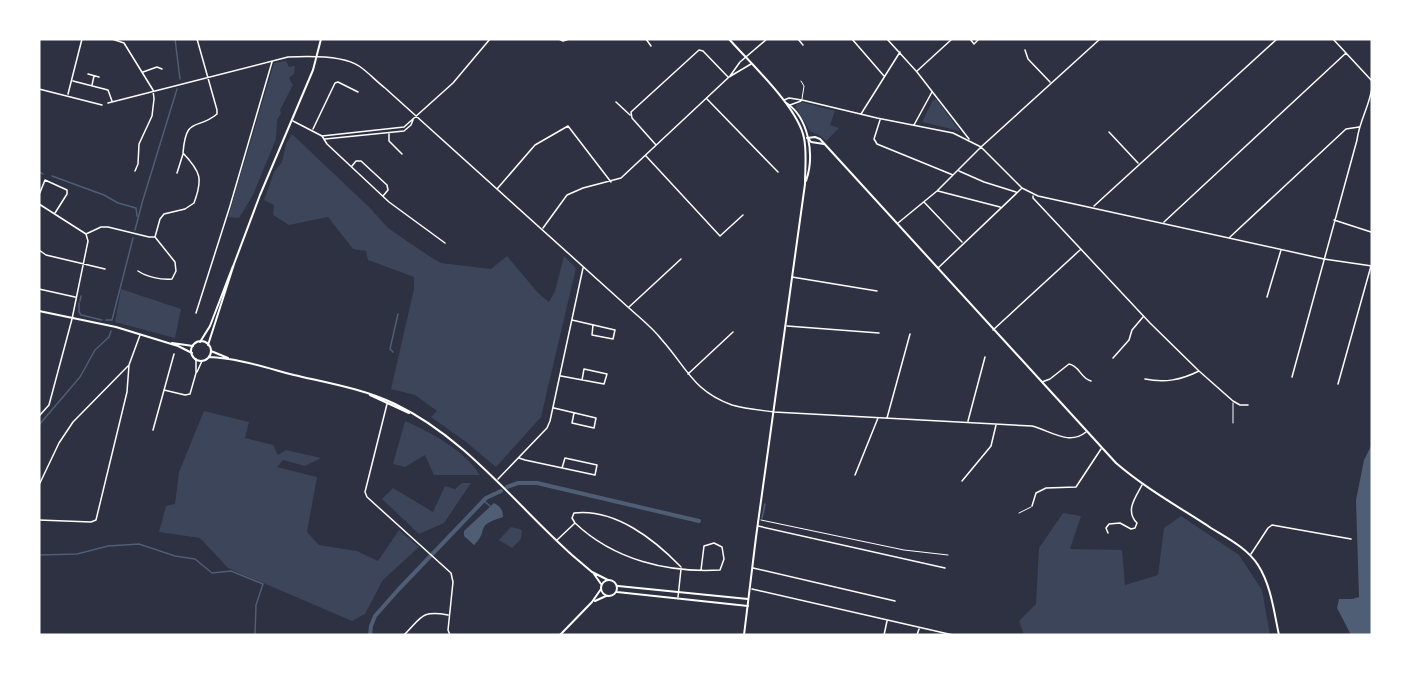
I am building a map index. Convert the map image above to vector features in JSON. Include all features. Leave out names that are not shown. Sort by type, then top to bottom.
[{"type":"street","points":[[68,95],[82,39]]},
{"type":"street","points":[[112,39],[124,43],[153,90],[153,111],[140,139],[138,164],[135,171]]},
{"type":"street","points":[[177,173],[188,129],[217,114],[197,40],[203,39]]},
{"type":"street","points":[[162,341],[193,346],[200,342],[210,326],[317,57],[321,39]]},
{"type":"street","points":[[324,139],[402,128],[453,83],[490,39]]},
{"type":"street","points":[[559,39],[563,42],[569,39]]},
{"type":"street","points":[[646,39],[651,46]]},
{"type":"street","points":[[729,39],[797,119],[810,151]]},
{"type":"street","points":[[542,229],[567,195],[583,188],[621,178],[767,39]]},
{"type":"street","points":[[798,39],[803,45]]},
{"type":"street","points":[[852,39],[885,77]]},
{"type":"street","points":[[887,39],[933,91],[969,140]]},
{"type":"street","points":[[890,42],[894,39]]},
{"type":"street","points":[[917,72],[952,39]]},
{"type":"street","points":[[970,39],[974,44],[980,39]]},
{"type":"street","points":[[897,224],[937,191],[981,147],[1100,39]]},
{"type":"street","points":[[1093,208],[1277,39]]},
{"type":"street","points":[[1333,39],[1372,81]]},
{"type":"street","points":[[630,115],[699,50],[703,51],[729,77]]},
{"type":"street","points":[[1025,50],[1028,59],[1051,83]]},
{"type":"street","points":[[861,115],[900,52]]},
{"type":"street","points":[[1163,223],[1346,53]]},
{"type":"street","points":[[108,103],[288,57],[347,60],[358,64],[629,308],[662,340],[698,386],[730,404],[774,412],[1032,426],[1045,429],[1066,439],[1074,439],[1086,432]]},
{"type":"street","points":[[196,313],[272,61]]},
{"type":"street","points":[[729,77],[751,64]]},
{"type":"street","points":[[142,72],[157,67],[162,69]]},
{"type":"street","points":[[88,74],[99,77]]},
{"type":"street","points":[[92,85],[94,75]]},
{"type":"street","points":[[72,80],[108,90],[112,101]]},
{"type":"street","points":[[312,130],[335,83],[338,82],[358,92]]},
{"type":"street","points":[[1292,377],[1359,126],[1370,100],[1372,88]]},
{"type":"street","points":[[39,89],[102,105]]},
{"type":"street","points":[[914,126],[933,91]]},
{"type":"street","points":[[707,98],[778,172]]},
{"type":"street","points":[[783,100],[789,98],[802,100],[861,115],[953,133],[981,147],[1022,188],[1034,195],[1324,259],[1372,266],[1338,384]]},
{"type":"street","points":[[744,635],[805,184],[806,139],[803,123],[792,106],[783,100]]},
{"type":"street","points":[[786,105],[792,106],[802,100]]},
{"type":"street","points":[[616,102],[657,145]]},
{"type":"street","points":[[881,119],[874,139],[877,144],[954,175]]},
{"type":"street","points":[[322,136],[406,130],[413,120]]},
{"type":"street","points":[[291,121],[322,136],[327,144],[383,196],[445,243]]},
{"type":"street","points":[[496,189],[535,146],[568,126],[611,182]]},
{"type":"street","points":[[1230,238],[1346,129],[1359,126]]},
{"type":"street","points":[[389,132],[389,141],[402,154]]},
{"type":"street","points":[[1108,132],[1139,164]]},
{"type":"street","points":[[806,139],[818,137],[827,146],[1101,448],[1142,484],[1250,555],[1259,566],[1266,582],[1279,635]]},
{"type":"street","points":[[806,139],[827,146]]},
{"type":"street","points":[[805,184],[810,151],[812,145],[817,142]]},
{"type":"street","points":[[155,237],[160,219],[164,214],[190,207],[196,197],[200,181],[199,173],[183,153]]},
{"type":"street","points":[[645,155],[720,236],[742,215]]},
{"type":"street","points":[[351,166],[356,161],[361,161],[387,185],[388,190],[383,196]]},
{"type":"street","points":[[958,171],[1017,192]]},
{"type":"street","points":[[39,195],[45,180],[67,190],[67,194],[55,213]]},
{"type":"street","points":[[937,269],[1022,188]]},
{"type":"street","points":[[937,191],[1000,207]]},
{"type":"street","points":[[1034,195],[1033,198],[1143,316],[1199,372],[1233,401],[1240,405],[1248,405]]},
{"type":"street","points":[[923,202],[963,242]]},
{"type":"street","points":[[39,204],[86,234],[88,241],[72,319],[49,405],[39,416]]},
{"type":"street","points":[[1334,220],[1371,232]]},
{"type":"street","points":[[86,234],[101,227],[108,227],[155,237]]},
{"type":"street","points":[[138,271],[165,280],[172,279],[174,276],[175,262],[155,237]]},
{"type":"street","points":[[993,330],[1081,249]]},
{"type":"street","points":[[1267,297],[1281,249]]},
{"type":"street","points":[[39,250],[46,255],[105,269]]},
{"type":"street","points":[[629,308],[681,259]]},
{"type":"street","points":[[208,345],[234,264]]},
{"type":"street","points":[[496,482],[547,428],[583,267]]},
{"type":"street","points":[[792,277],[877,291]]},
{"type":"street","points":[[39,289],[76,297]]},
{"type":"street","points":[[39,311],[108,325],[162,341],[192,353],[196,359],[196,373]]},
{"type":"street","points":[[1113,358],[1129,340],[1132,330],[1143,316]]},
{"type":"street","points":[[572,320],[615,330],[613,339],[592,335],[593,325]]},
{"type":"street","points":[[785,326],[879,333]]},
{"type":"street","points":[[688,375],[733,332]]},
{"type":"street","points":[[39,520],[91,522],[96,520],[127,392],[129,365],[140,334]]},
{"type":"street","points":[[887,418],[910,334]]},
{"type":"street","points":[[200,342],[208,345],[211,351],[234,360],[369,394],[414,415],[462,449],[556,541],[592,572],[613,581],[618,586],[748,599]]},
{"type":"street","points":[[192,353],[193,346]]},
{"type":"street","points":[[209,357],[211,351]]},
{"type":"street","points":[[153,430],[174,354]]},
{"type":"street","points":[[164,390],[180,395],[189,394],[202,361],[209,357],[234,360]]},
{"type":"street","points":[[968,422],[985,357]]},
{"type":"street","points":[[196,359],[202,361]]},
{"type":"street","points":[[1041,382],[1050,379],[1069,364],[1077,368],[1085,379],[1091,381]]},
{"type":"street","points":[[39,485],[54,452],[73,422],[129,365]]},
{"type":"street","points":[[560,375],[582,380],[604,384],[607,374],[584,369],[582,380]]},
{"type":"street","points":[[1145,379],[1166,382],[1199,372]]},
{"type":"street","points":[[121,375],[128,378]]},
{"type":"street","points":[[388,402],[365,492],[367,497],[451,573],[453,578],[448,630],[450,635]]},
{"type":"street","points":[[553,407],[596,418],[594,428],[572,423],[574,413]]},
{"type":"street","points":[[855,475],[878,418]]},
{"type":"street","points":[[962,481],[991,446],[996,424]]},
{"type":"street","points":[[1032,506],[1036,493],[1042,489],[1076,487],[1101,448]]},
{"type":"street","points":[[518,458],[562,468],[595,475],[597,465],[565,458],[562,468]]},
{"type":"street","points":[[1108,533],[1106,528],[1109,524],[1135,528],[1137,523],[1132,518],[1131,507],[1142,484]]},
{"type":"street","points":[[681,567],[652,540],[627,525],[602,516],[574,513],[572,518],[575,523],[607,548],[646,563],[701,570],[720,570],[724,559],[722,547],[714,543],[704,546],[701,570]]},
{"type":"street","points":[[556,541],[575,523]]},
{"type":"street","points":[[1250,555],[1272,525],[1351,539]]},
{"type":"street","points":[[757,526],[945,568]]},
{"type":"street","points":[[678,598],[681,567]]},
{"type":"street","points":[[752,568],[895,601]]},
{"type":"street","points":[[592,572],[607,596]]},
{"type":"street","points":[[560,635],[592,602],[608,580]]},
{"type":"street","points":[[592,602],[613,596],[618,586]]},
{"type":"street","points":[[750,589],[952,635]]},
{"type":"street","points":[[617,592],[748,606]]},
{"type":"street","points":[[404,635],[426,614],[431,612],[449,615]]},
{"type":"street","points":[[884,635],[887,621]]},
{"type":"street","points":[[917,635],[919,628]]},
{"type":"lane","points":[[801,81],[804,86],[802,100]]},
{"type":"lane","points":[[1233,401],[1233,423]]},
{"type":"lane","points":[[1019,513],[1032,506]]},
{"type":"lane","points":[[758,519],[904,550],[948,555]]},
{"type":"shaded area","points":[[286,61],[289,67],[295,66],[294,74],[289,78],[293,85],[280,110],[276,139],[253,195],[239,218],[228,217],[274,63]]},
{"type":"shaded area","points":[[936,99],[960,131],[922,122],[933,100]]},
{"type":"shaded area","points":[[802,102],[835,111],[830,125],[839,128],[826,141],[810,131],[796,108],[796,105]]},
{"type":"shaded area","points":[[292,134],[388,228],[441,263],[491,269],[507,256],[538,293],[549,302],[555,291],[564,256],[576,268],[541,417],[496,467],[431,417],[437,411],[415,395],[391,389],[414,289],[414,277],[368,260],[366,251],[353,249],[328,217],[289,225],[273,215],[274,205],[264,200]]},
{"type":"shaded area","points":[[121,289],[181,309],[175,338],[115,322]]},
{"type":"shaded area","points":[[204,411],[249,422],[245,438],[273,445],[278,455],[286,450],[321,458],[305,466],[283,460],[277,467],[317,477],[307,532],[319,545],[357,551],[378,561],[399,530],[419,547],[383,580],[365,614],[352,621],[228,568],[200,538],[159,532],[166,506],[175,504],[179,472]]},
{"type":"shaded area","points":[[405,421],[456,450],[480,475],[434,475],[425,455],[405,467],[393,464]]},
{"type":"shaded area","points":[[1372,444],[1372,635],[1351,635],[1337,608],[1339,599],[1359,597],[1356,500],[1364,460]]},
{"type":"shaded area","points":[[462,483],[471,483],[444,523],[419,534],[382,499],[393,488],[433,512],[445,486],[455,489]]},
{"type":"shaded area","points":[[494,503],[501,508],[503,517],[488,523],[474,545],[464,536],[464,531]]},
{"type":"shaded area","points":[[1063,513],[1081,516],[1070,549],[1122,550],[1125,585],[1158,575],[1164,528],[1181,516],[1239,555],[1262,590],[1270,635],[1024,635],[1019,621],[1036,604],[1039,548]]},
{"type":"shaded area","points":[[511,527],[522,530],[521,539],[512,548],[499,540]]},
{"type":"waterway","points":[[175,39],[180,79]]},
{"type":"waterway","points":[[135,230],[177,89]]},
{"type":"waterway","points":[[39,172],[43,174]]},
{"type":"waterway","points":[[52,176],[136,208],[137,216]]},
{"type":"waterway","points":[[106,320],[112,320],[133,238]]},
{"type":"waterway","points":[[80,301],[81,296]]},
{"type":"waterway","points":[[79,303],[81,315],[102,320]]},
{"type":"waterway","points":[[393,352],[390,349],[398,314]]},
{"type":"waterway","points":[[39,425],[80,377],[95,350],[109,337],[111,331]]},
{"type":"waterway","points":[[507,487],[518,483],[537,483],[699,521]]},
{"type":"waterway","points":[[370,635],[375,616],[398,590],[486,498],[501,491]]},
{"type":"waterway","points":[[484,501],[490,506]]},
{"type":"waterway","points":[[762,518],[765,504]]},
{"type":"waterway","points":[[39,555],[77,554],[108,546],[139,544],[175,556],[195,559],[212,573],[231,571],[263,584],[256,605],[255,635]]}]
